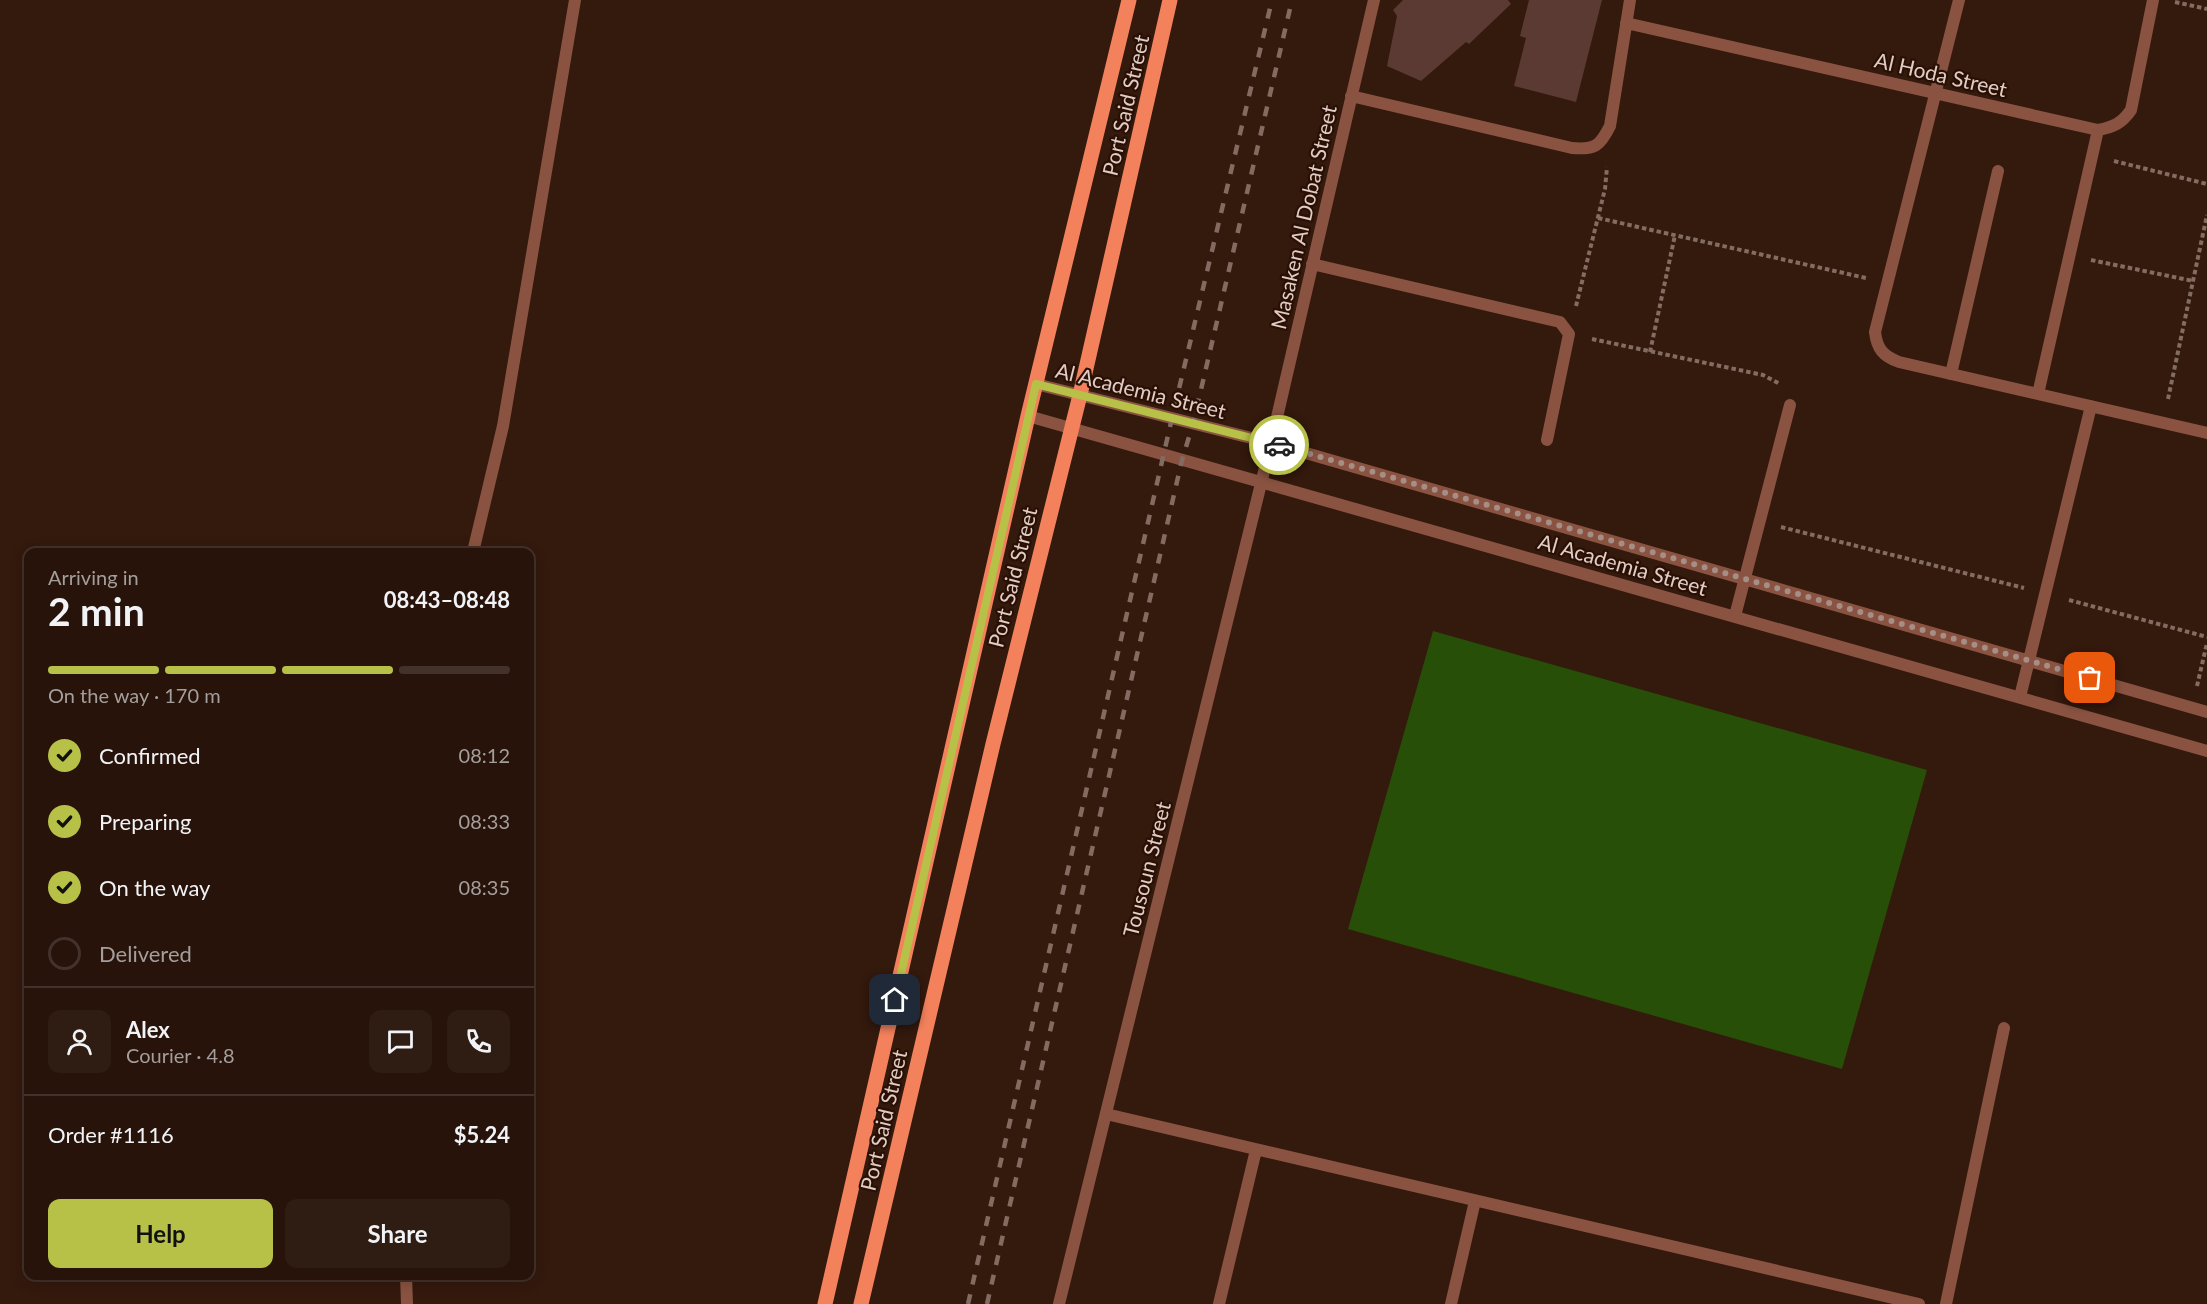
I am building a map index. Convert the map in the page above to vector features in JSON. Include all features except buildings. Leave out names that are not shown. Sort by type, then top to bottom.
[{"type":"main road","name":"Port Said Street","points":[[825,1304],[1028,416],[1129,0]]},
{"type":"main road","name":"Port Said Street","points":[[861,1304],[993,744],[1080,395],[1170,0]]},
{"type":"street","points":[[474,548],[503,426],[574,0]]},
{"type":"street","name":"Masaken Al Dobat Street","points":[[1271,443],[1374,0]]},
{"type":"street","points":[[1351,96],[1572,148],[1589,149],[1603,141],[1610,126],[1630,0]]},
{"type":"street","points":[[1959,0],[1875,332],[1877,346],[1886,357],[1899,362],[2207,433]]},
{"type":"street","points":[[2038,394],[2098,129],[2113,127],[2125,120],[2131,110],[2153,0]]},
{"type":"street","name":"Al Hoda Street","points":[[1626,23],[2098,129]]},
{"type":"street","points":[[1951,374],[1998,171]]},
{"type":"street","points":[[1312,264],[1550,317],[1566,327],[1569,334],[1547,440]]},
{"type":"street","name":"Al Academia Street","points":[[1036,384],[1271,443],[2207,712]]},
{"type":"street","points":[[1735,616],[1790,405]]},
{"type":"street","points":[[2020,697],[2091,406]]},
{"type":"street","name":"Al Academia Street","points":[[1028,416],[2207,751]]},
{"type":"street","name":"Tousoun Street","points":[[1059,1304],[1271,443]]},
{"type":"street","points":[[1946,1304],[2004,1028]]},
{"type":"street","points":[[1106,1114],[1919,1304]]},
{"type":"street","points":[[1219,1304],[1256,1150]]},
{"type":"street","points":[[1451,1304],[1475,1201]]},
{"type":"street","points":[[406,1280],[407,1304]]},
{"type":"path","points":[[2164,0],[2207,9]]},
{"type":"path","points":[[1603,141],[1607,165],[1598,218],[1569,334],[1763,375],[1783,385],[1790,405]]},
{"type":"path","points":[[2092,156],[2207,184]]},
{"type":"path","points":[[2163,422],[2207,215]]},
{"type":"path","points":[[1598,218],[1887,283]]},
{"type":"path","points":[[1650,352],[1676,235]]},
{"type":"path","points":[[2070,255],[2193,282]]},
{"type":"path","points":[[1760,522],[2207,637]]},
{"type":"path","points":[[2192,707],[2207,643]]},
{"type":"green space","points":[[1433,631],[1927,770],[1842,1069],[1348,929]]},
{"type":"railway","points":[[968,1304],[1172,418],[1272,0]]},
{"type":"railway","points":[[987,1304],[1182,460],[1193,424],[1292,0]]},
{"type":"way so far","points":[[1279,445],[2090,678]]},
{"type":"route","points":[[895,1000],[1036,384],[1279,445]]}]
